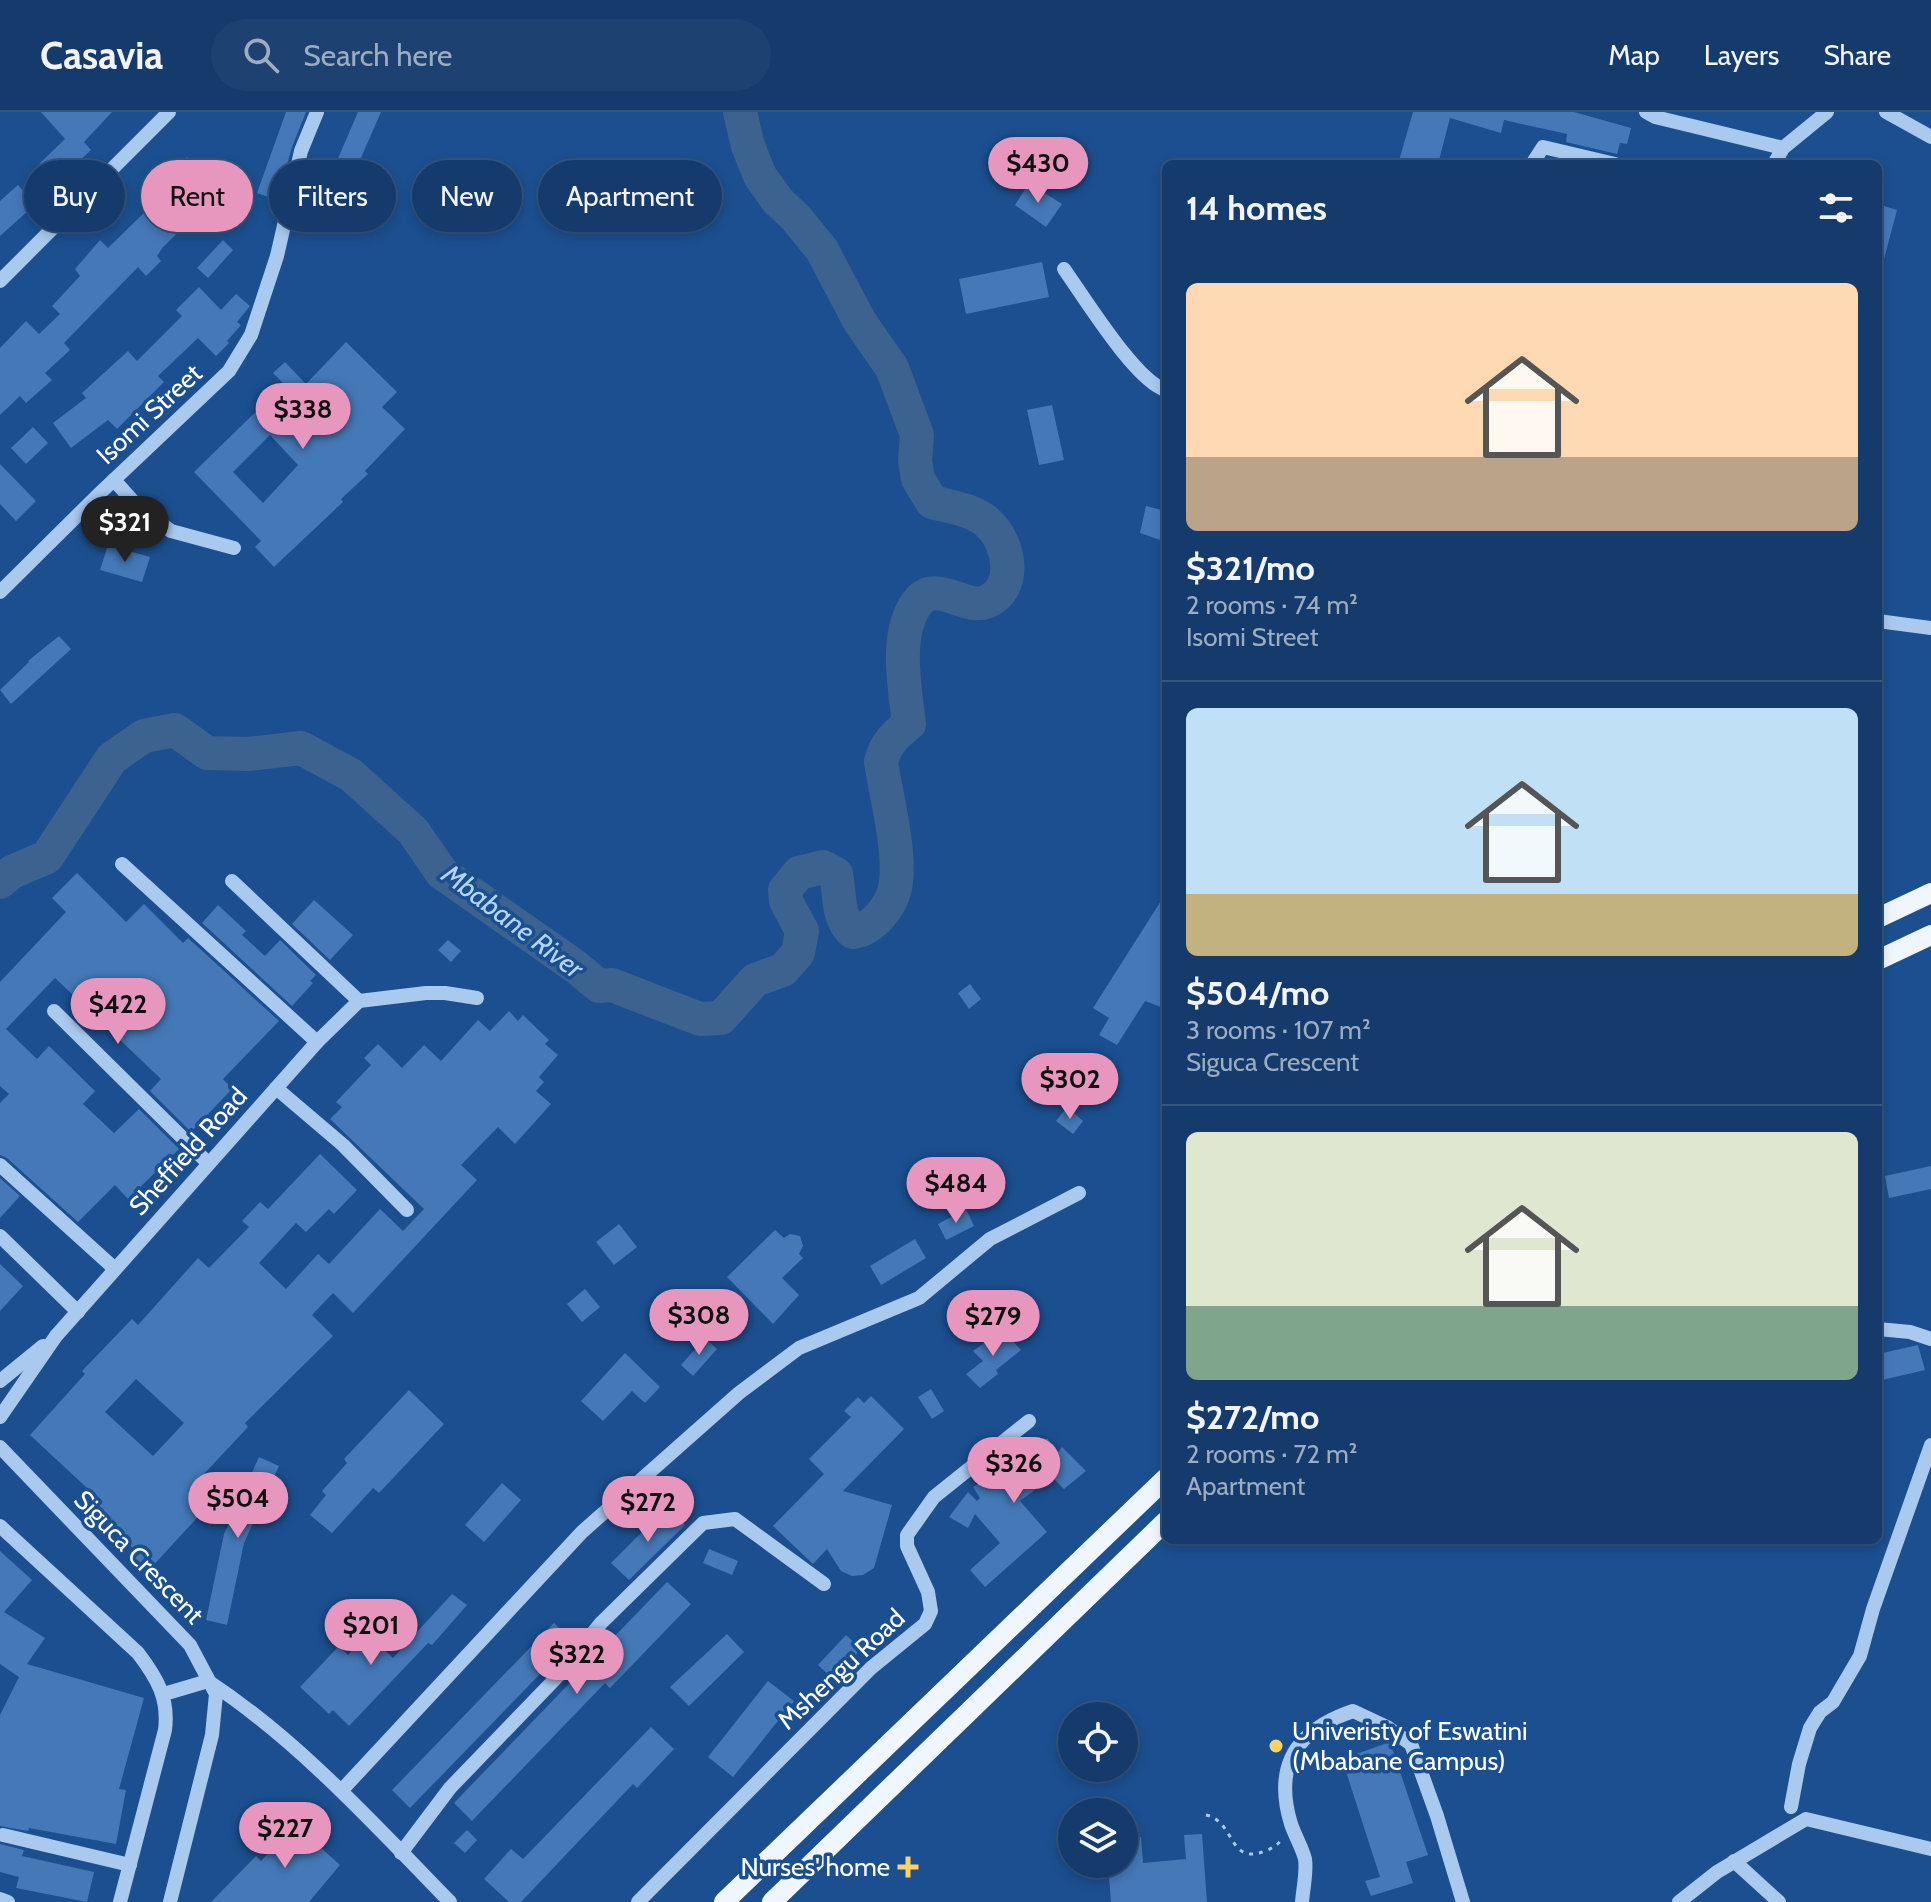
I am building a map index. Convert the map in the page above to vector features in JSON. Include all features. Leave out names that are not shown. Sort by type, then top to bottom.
[{"type":"main road","points":[[1882,916],[1931,893]]},
{"type":"main road","points":[[1882,958],[1931,935]]},
{"type":"main road","points":[[724,1902],[1162,1482]]},
{"type":"main road","points":[[772,1902],[1162,1525]]},
{"type":"street","points":[[0,281],[169,112]]},
{"type":"street","name":"Isomi Street","points":[[0,592],[229,371],[251,335],[277,256],[301,151],[317,112]]},
{"type":"street","points":[[1646,112],[1690,127],[1783,148]]},
{"type":"street","points":[[1776,160],[1783,148],[1827,112]]},
{"type":"street","points":[[1886,112],[1931,137]]},
{"type":"street","points":[[1535,160],[1543,147],[1598,160]]},
{"type":"street","points":[[1064,269],[1118,345],[1155,387],[1162,389]]},
{"type":"street","points":[[114,480],[139,508],[171,531],[234,548]]},
{"type":"street","points":[[1882,622],[1931,628]]},
{"type":"street","points":[[122,864],[317,1042]]},
{"type":"street","points":[[232,881],[359,1001],[426,993],[477,998]]},
{"type":"street","name":"Sheffield Road","points":[[0,1417],[56,1336],[317,1042],[359,1001]]},
{"type":"street","points":[[54,1011],[208,1163]]},
{"type":"street","points":[[276,1088],[343,1145],[407,1210]]},
{"type":"street","points":[[0,1165],[115,1269]]},
{"type":"street","points":[[341,1791],[582,1532],[739,1393],[799,1348],[919,1298],[990,1239],[1079,1193]]},
{"type":"street","points":[[0,1236],[78,1312]]},
{"type":"street","points":[[1882,1329],[1910,1332],[1931,1339]]},
{"type":"street","name":"Sheffield Road","points":[[0,1381],[56,1336]]},
{"type":"street","name":"Mshengu Road","points":[[638,1902],[871,1668],[925,1624],[931,1611],[928,1592],[907,1546],[907,1535],[934,1497],[1029,1421]]},
{"type":"street","points":[[1791,1807],[1810,1728],[1820,1712],[1833,1702],[1860,1656],[1873,1609],[1931,1445]]},
{"type":"street","name":"Siguca Crescent","points":[[0,1447],[190,1645],[216,1694],[212,1735],[170,1902]]},
{"type":"street","points":[[401,1853],[450,1788],[558,1676],[601,1623],[703,1523],[735,1519],[824,1584]]},
{"type":"street","points":[[0,1526],[138,1653],[164,1694],[167,1713],[165,1730],[120,1902]]},
{"type":"street","points":[[164,1694],[208,1681],[248,1707],[341,1791],[450,1902]]},
{"type":"street","points":[[1302,1902],[1305,1861],[1291,1823],[1286,1768],[1294,1751],[1332,1718],[1353,1711],[1387,1727],[1411,1744],[1463,1902]]},
{"type":"street","points":[[1679,1902],[1734,1861],[1806,1819],[1931,1849]]},
{"type":"street","points":[[3,1835],[130,1865]]},
{"type":"street","points":[[1734,1861],[1779,1902]]},
{"type":"street","points":[[0,1899],[8,1902]]},
{"type":"path","points":[[1206,1815],[1215,1818],[1244,1854],[1255,1856],[1279,1844],[1291,1823]]},
{"type":"building","points":[[41,112],[112,112],[84,142],[91,150],[80,160],[43,160],[65,139]]},
{"type":"building","points":[[286,112],[306,112],[288,160],[269,160],[269,197],[257,193]]},
{"type":"building","points":[[358,112],[381,112],[360,160],[337,160]]},
{"type":"building","points":[[1413,112],[1574,112],[1631,128],[1627,144],[1620,143],[1617,154],[1566,142],[1567,134],[1504,120],[1501,133],[1450,118],[1439,160],[1399,160]]},
{"type":"building","points":[[1029,183],[1062,204],[1046,227],[1015,205]]},
{"type":"building","points":[[18,185],[24,192],[24,214],[0,236],[0,201]]},
{"type":"building","points":[[1882,205],[1897,210],[1882,263]]},
{"type":"building","points":[[141,216],[141,232],[179,232],[163,247],[157,256],[161,261],[146,276],[138,267],[64,343],[70,350],[45,373],[52,380],[26,403],[20,396],[0,415],[0,348],[26,321],[39,334],[60,314],[52,306],[80,276],[75,269],[100,240],[108,248]]},
{"type":"building","points":[[223,240],[233,250],[208,278],[197,268]]},
{"type":"building","points":[[1042,262],[1049,297],[966,314],[959,279]]},
{"type":"building","points":[[199,287],[221,310],[236,294],[250,306],[237,322],[241,325],[227,341],[229,343],[216,356],[198,338],[158,376],[164,382],[117,429],[108,420],[71,448],[53,423],[86,398],[82,393],[128,351],[137,361],[182,316],[176,310]]},
{"type":"building","points":[[346,342],[397,392],[382,407],[405,429],[365,471],[368,474],[341,499],[343,502],[274,567],[255,547],[261,541],[194,472],[284,384],[273,373],[285,362],[306,384]],"holes":[[[270,435],[298,465],[263,503],[233,472]]]},
{"type":"building","points":[[1052,405],[1064,460],[1039,465],[1027,410]]},
{"type":"building","points":[[33,427],[48,443],[26,464],[11,448]]},
{"type":"building","points":[[0,464],[36,501],[16,521],[0,504]]},
{"type":"building","points":[[1146,506],[1162,510],[1162,541],[1140,533]]},
{"type":"building","points":[[108,545],[150,557],[142,582],[100,570]]},
{"type":"building","points":[[59,636],[71,649],[11,704],[0,690],[28,661]]},
{"type":"building","points":[[77,873],[126,922],[144,904],[183,943],[188,938],[279,1021],[223,1079],[232,1089],[191,1132],[150,1091],[161,1079],[55,978],[6,1029],[37,1059],[49,1046],[95,1091],[83,1104],[114,1133],[139,1109],[179,1149],[128,1199],[115,1185],[78,1222],[0,1155],[0,1103],[9,1094],[0,1086],[0,982],[66,912],[52,898]]},
{"type":"building","points":[[1162,899],[1162,1007],[1145,1001],[1117,1045],[1099,1035],[1109,1018],[1093,1008]]},
{"type":"building","points":[[314,900],[353,935],[330,960],[292,924]]},
{"type":"building","points":[[218,905],[246,931],[242,935],[265,956],[280,940],[316,975],[310,981],[313,983],[292,1006],[202,923]]},
{"type":"building","points":[[448,940],[461,951],[451,962],[438,950]]},
{"type":"building","points":[[970,984],[981,999],[969,1009],[958,993]]},
{"type":"building","points":[[509,1011],[518,1021],[523,1015],[549,1040],[545,1044],[558,1055],[539,1077],[544,1082],[536,1091],[551,1104],[515,1144],[498,1127],[461,1165],[477,1180],[353,1313],[333,1293],[312,1315],[333,1336],[245,1423],[248,1427],[189,1490],[207,1507],[149,1570],[135,1558],[139,1554],[93,1510],[101,1501],[30,1435],[85,1374],[82,1371],[132,1319],[138,1325],[198,1258],[209,1268],[249,1227],[242,1221],[260,1202],[268,1209],[320,1154],[357,1190],[334,1214],[329,1209],[306,1232],[296,1223],[259,1263],[286,1289],[318,1254],[329,1264],[380,1209],[403,1231],[424,1209],[330,1119],[342,1107],[336,1102],[371,1065],[364,1058],[378,1044],[402,1068],[424,1045],[441,1061],[478,1020],[490,1031]],"holes":[[[136,1379],[184,1423],[153,1456],[105,1412]]]},
{"type":"building","points":[[1067,1107],[1083,1121],[1073,1134],[1056,1121]]},
{"type":"building","points":[[1931,1166],[1931,1189],[1889,1198],[1885,1176]]},
{"type":"building","points":[[0,1178],[20,1196],[0,1218]]},
{"type":"building","points":[[966,1209],[974,1226],[946,1240],[938,1224]]},
{"type":"building","points":[[619,1224],[637,1247],[614,1265],[596,1242]]},
{"type":"building","points":[[775,1230],[784,1238],[790,1234],[800,1236],[803,1246],[799,1254],[803,1258],[782,1278],[799,1295],[773,1324],[727,1277]]},
{"type":"building","points":[[915,1239],[926,1258],[881,1285],[870,1266]]},
{"type":"building","points":[[0,1264],[23,1286],[0,1311]]},
{"type":"building","points":[[585,1289],[600,1307],[582,1322],[567,1304]]},
{"type":"building","points":[[1002,1330],[1021,1350],[980,1388],[966,1374],[983,1361],[973,1351]]},
{"type":"building","points":[[705,1338],[717,1349],[693,1376],[681,1365]]},
{"type":"building","points":[[1918,1345],[1925,1370],[1882,1380],[1882,1353]]},
{"type":"building","points":[[625,1353],[660,1387],[645,1403],[632,1391],[603,1421],[581,1401]]},
{"type":"building","points":[[931,1389],[944,1411],[932,1419],[918,1397]]},
{"type":"building","points":[[409,1390],[444,1424],[379,1493],[373,1488],[332,1533],[310,1515],[326,1495],[322,1491],[347,1463],[344,1459]]},
{"type":"building","points":[[871,1396],[904,1429],[843,1491],[892,1505],[874,1568],[863,1575],[852,1576],[841,1571],[827,1549],[813,1564],[773,1526],[824,1474],[809,1459],[851,1417],[844,1411],[858,1397],[864,1403]]},
{"type":"building","points":[[1047,1438],[1058,1452],[1062,1447],[1086,1471],[1064,1489],[1052,1477],[1020,1501],[1047,1532],[985,1587],[970,1570],[1000,1543],[975,1514],[968,1528],[949,1517],[968,1492],[977,1501],[980,1498],[973,1487],[987,1478],[989,1481]]},
{"type":"building","points":[[259,1457],[279,1466],[244,1543],[227,1625],[206,1620],[224,1534]]},
{"type":"building","points":[[502,1483],[521,1500],[484,1542],[465,1525]]},
{"type":"building","points":[[667,1507],[685,1525],[629,1580],[611,1563]]},
{"type":"building","points":[[709,1549],[738,1561],[732,1575],[703,1563]]},
{"type":"building","points":[[0,1551],[32,1580],[4,1612],[45,1638],[27,1664],[144,1698],[119,1789],[126,1790],[116,1844],[29,1828],[28,1831],[0,1826],[0,1715],[19,1677],[0,1664]]},
{"type":"building","points":[[667,1582],[691,1604],[610,1688],[605,1683],[472,1821],[454,1803]]},
{"type":"building","points":[[452,1594],[467,1605],[432,1645],[428,1643],[349,1726],[333,1710],[329,1714],[300,1687],[339,1646],[348,1655],[368,1634],[393,1658]]},
{"type":"building","points":[[554,1623],[572,1641],[410,1808],[392,1790]]},
{"type":"building","points":[[727,1634],[744,1652],[689,1706],[670,1687]]},
{"type":"building","points":[[846,1635],[861,1649],[833,1679],[818,1665]]},
{"type":"building","points":[[768,1681],[794,1701],[733,1777],[708,1757]]},
{"type":"building","points":[[651,1727],[674,1749],[637,1788],[633,1784],[521,1902],[509,1902],[484,1879],[511,1849],[523,1859]]},
{"type":"building","points":[[1390,1742],[1428,1855],[1406,1862],[1413,1883],[1371,1896],[1365,1881],[1380,1877],[1342,1759]]},
{"type":"building","points":[[303,1816],[326,1838],[319,1846],[340,1865],[309,1902],[211,1902],[256,1856],[261,1861]]},
{"type":"building","points":[[467,1830],[477,1840],[465,1853],[454,1843]]},
{"type":"building","points":[[1202,1834],[1207,1902],[1111,1902],[1109,1878],[1138,1878],[1138,1837],[1141,1837],[1143,1863],[1186,1859],[1184,1835]]},
{"type":"building","points":[[0,1844],[24,1850],[22,1856],[94,1872],[87,1902],[16,1888],[19,1877],[0,1872]]},
{"type":"waterway","name":"Mbabane River","points":[[0,882],[12,872],[47,857],[112,758],[144,736],[175,730],[207,753],[248,754],[301,748],[351,775],[413,831],[442,873],[599,986],[612,985],[700,1019],[721,1018],[755,980],[783,970],[798,953],[802,931],[786,901],[785,890],[799,873],[823,867],[836,874],[844,920],[853,932],[867,927],[880,916],[893,895],[897,875],[895,843],[881,762],[891,740],[909,724],[903,662],[905,630],[917,603],[932,593],[977,603],[996,596],[1007,577],[1006,554],[989,524],[970,512],[932,502],[918,479],[915,461],[917,435],[892,368],[860,322],[822,250],[760,176],[748,146],[740,112]]},
{"type":"place","name":"Univeristy of Eswatini (Mbabane Campus)","points":[[1276,1746]]},
{"type":"place","name":"Nurses' home","points":[[908,1867]]}]
